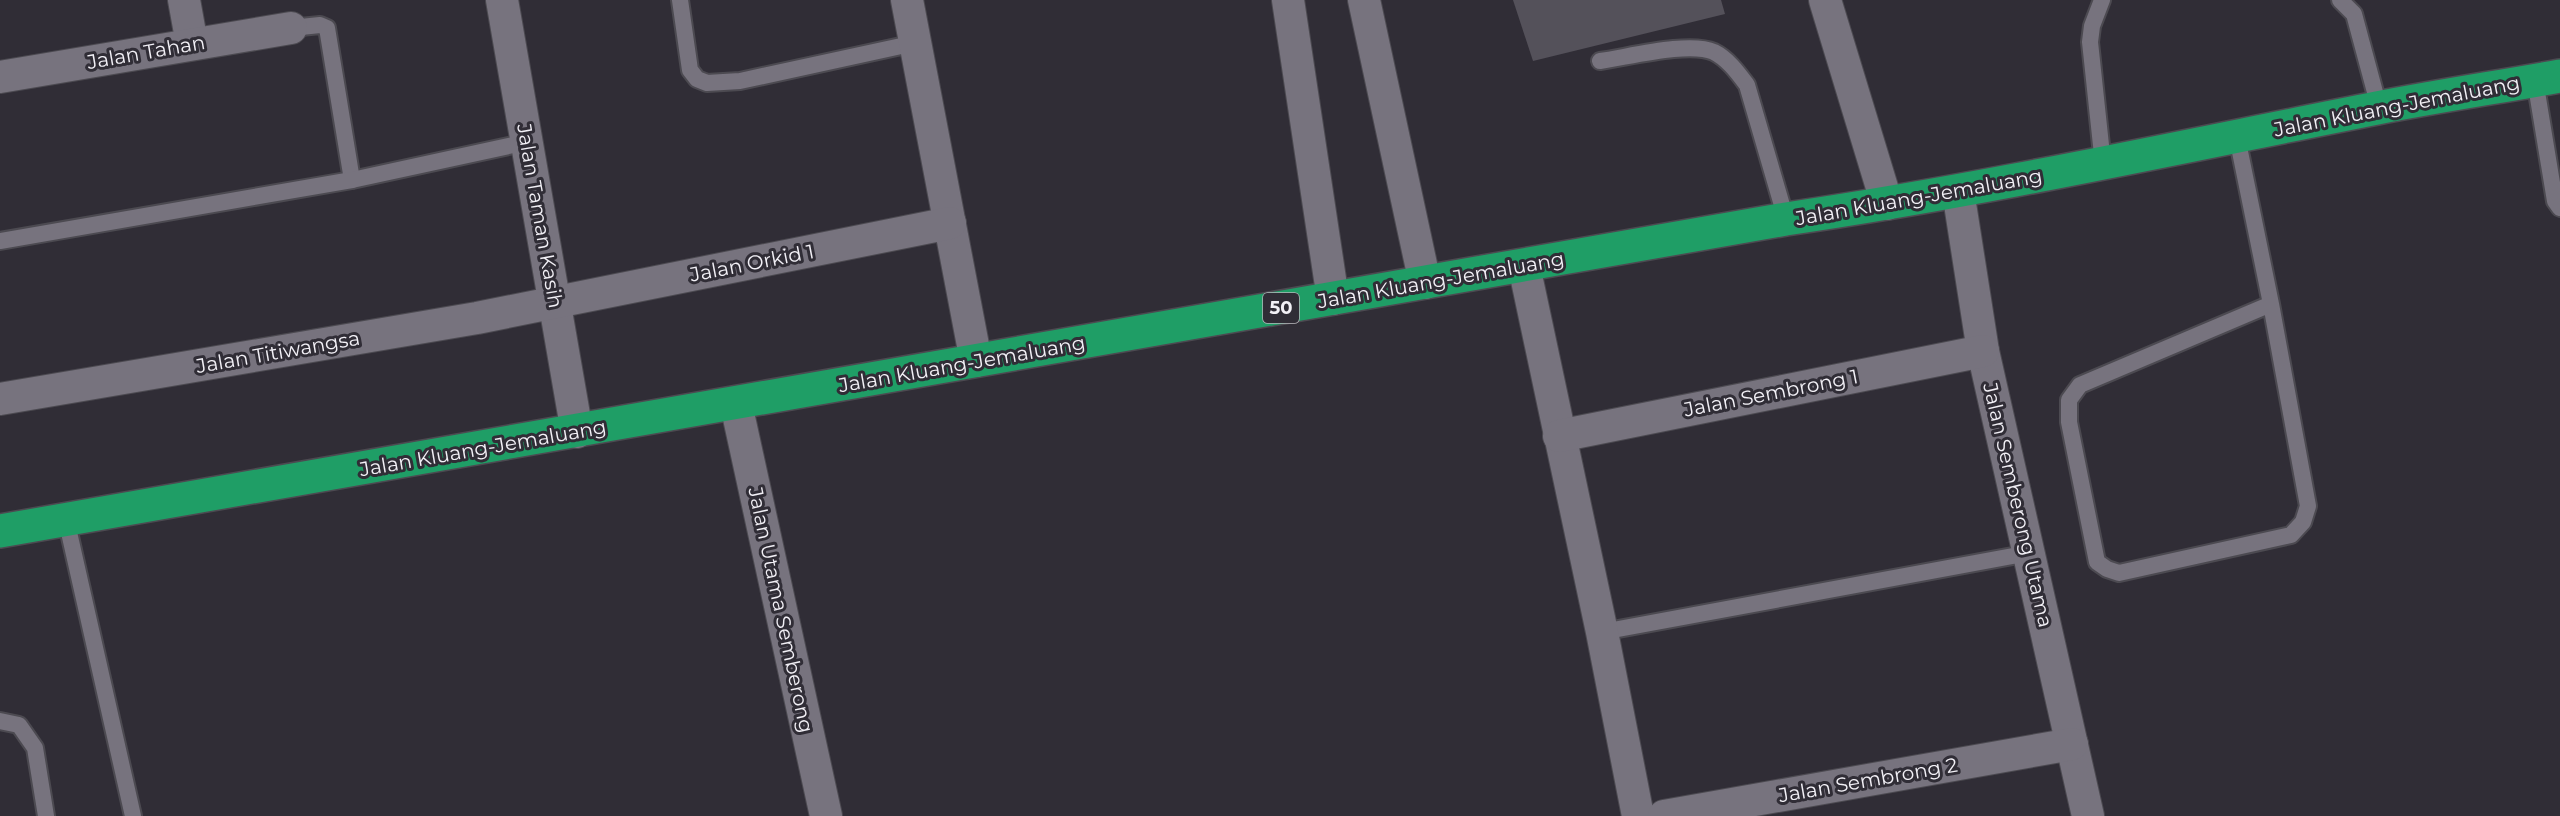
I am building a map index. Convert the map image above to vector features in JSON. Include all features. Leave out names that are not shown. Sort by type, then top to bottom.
[{"type":"highway","name":"Jalan Kluang-Jemaluang","points":[[0,531],[577,432],[1785,219],[1887,204],[2103,164],[2379,107],[2547,78]]},
{"type":"street","points":[[184,0],[192,44]]},
{"type":"street","name":"Jalan Taman Kasih","points":[[502,0],[577,432]]},
{"type":"street","points":[[907,0],[976,361]]},
{"type":"street","points":[[1288,0],[1333,299]]},
{"type":"street","points":[[1364,0],[1425,283]]},
{"type":"street","points":[[1825,0],[1887,204]]},
{"type":"street","name":"Jalan Tahan","points":[[0,77],[291,28]]},
{"type":"street","name":"Jalan Semberong Utama","points":[[1958,191],[1983,351],[2088,816]]},
{"type":"street","name":"Jalan Orkid 1","points":[[555,303],[950,223]]},
{"type":"street","points":[[1524,266],[1602,632],[1638,816]]},
{"type":"street","name":"Jalan Titiwangsa","points":[[0,399],[555,303]]},
{"type":"street","name":"Jalan Sembrong 1","points":[[1559,436],[1983,351]]},
{"type":"street","name":"Jalan Utama Semberong","points":[[736,404],[826,816]]},
{"type":"street","name":"Jalan Sembrong 2","points":[[1664,816],[2072,744]]},
{"type":"lane","points":[[680,0],[690,70],[697,79],[708,83],[740,81],[915,43]]},
{"type":"lane","points":[[2102,0],[2092,26],[2090,42],[2103,164]]},
{"type":"lane","points":[[2340,0],[2354,14],[2379,107]]},
{"type":"lane","points":[[291,28],[320,24],[327,28],[352,180]]},
{"type":"lane","points":[[1600,61],[1695,46],[1716,53],[1733,67],[1747,85],[1785,219]]},
{"type":"lane","points":[[2547,78],[2555,201],[2560,208]]},
{"type":"lane","points":[[2236,137],[2271,304],[2308,506],[2303,522],[2291,536],[2119,573],[2107,569],[2097,562],[2069,422],[2069,400],[2080,385],[2271,304]]},
{"type":"lane","points":[[0,241],[352,180],[527,142]]},
{"type":"lane","points":[[66,519],[133,816]]},
{"type":"lane","points":[[1602,632],[2029,553]]},
{"type":"lane","points":[[0,720],[19,724],[35,748],[46,816]]},
{"type":"building","points":[[1513,0],[1721,0],[1725,14],[1533,61]]}]
